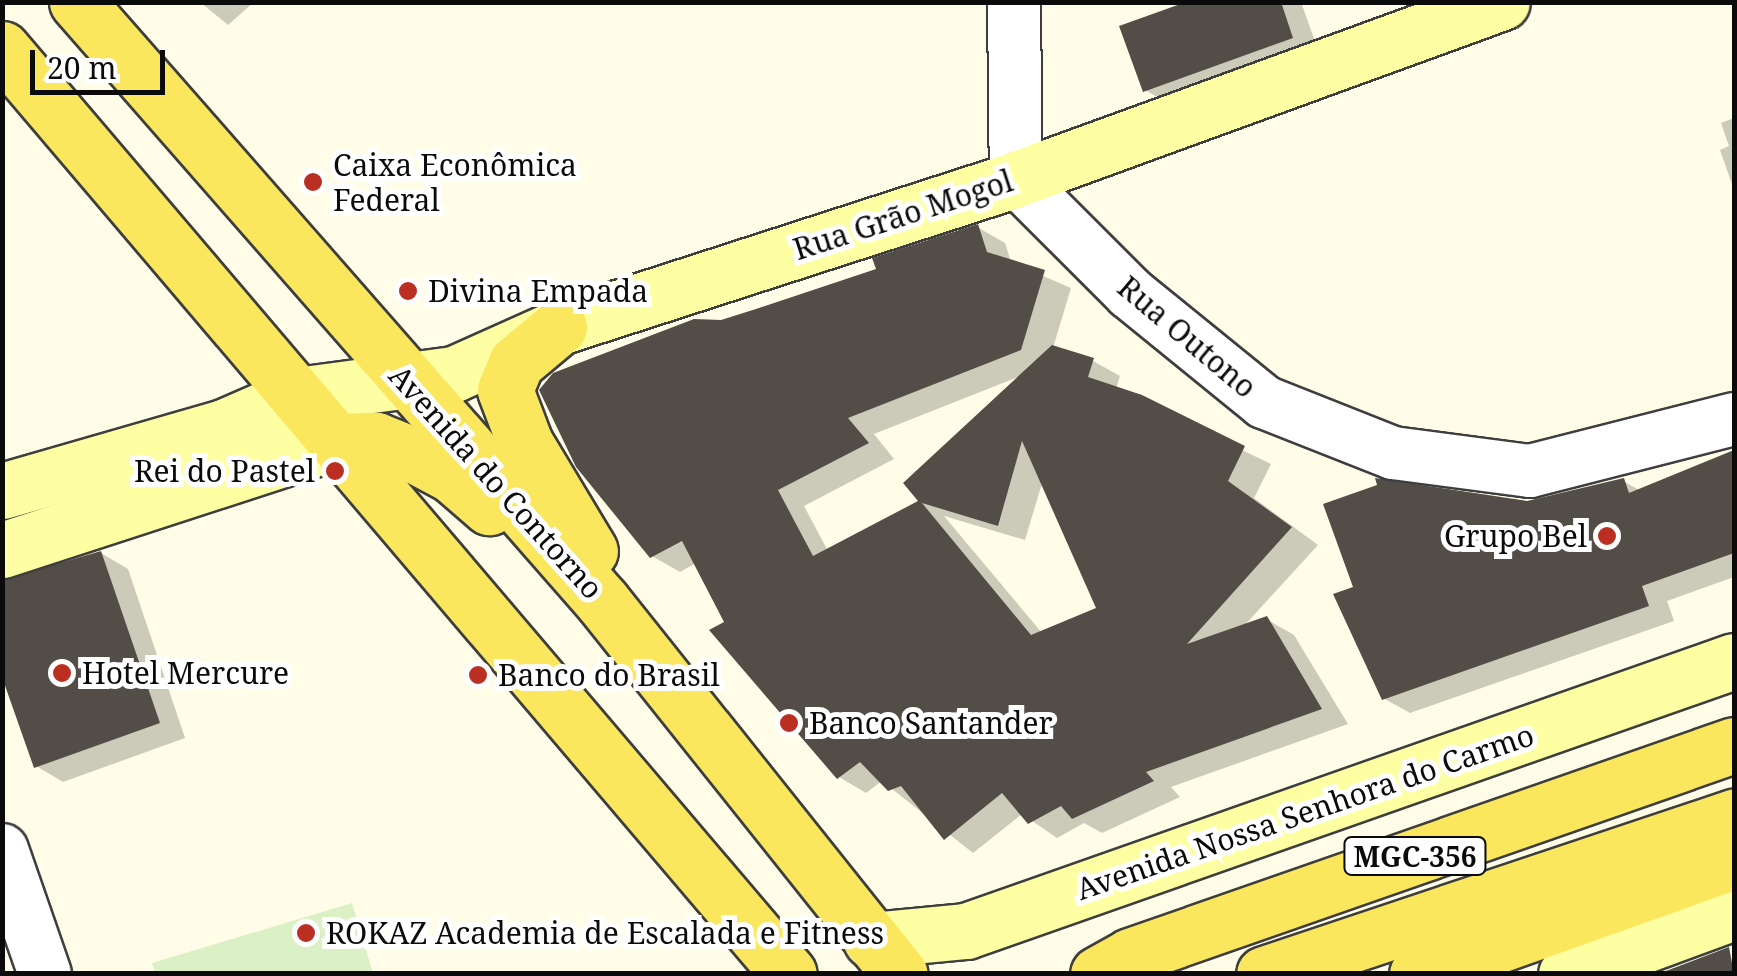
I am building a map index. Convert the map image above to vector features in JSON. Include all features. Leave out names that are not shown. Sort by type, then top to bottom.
[{"type":"main road","name":"Avenida do Contorno","points":[[76,2],[602,602],[886,956]]},
{"type":"main road","points":[[2,49],[789,974]]},
{"type":"main road","points":[[559,328],[516,363],[505,390],[525,443],[594,559],[602,602]]},
{"type":"main road","points":[[338,441],[376,440],[454,476],[536,556],[602,602]]},
{"type":"main road","name":"MGC-356","points":[[1098,974],[1130,956],[1734,745]]},
{"type":"main road","name":"MGC-356","points":[[1264,974],[1734,817]]},
{"type":"main road","points":[[1416,974],[1734,861]]},
{"type":"street","points":[[1014,2],[1016,179]]},
{"type":"street","name":"Rua Grão Mogol","points":[[2,491],[224,427],[296,395],[454,374],[559,328],[1016,179],[1502,2]]},
{"type":"street","name":"Rua Outono","points":[[1016,179],[1130,293],[1264,402],[1392,453],[1530,471],[1734,418]]},
{"type":"street","points":[[2,550],[338,441]]},
{"type":"street","name":"Avenida Nossa Senhora do Carmo","points":[[886,956],[1734,661]]},
{"type":"street","points":[[2,850],[45,974]]},
{"type":"street","points":[[1566,974],[1734,912]]},
{"type":"green space","name":"ROKAZ Academia de Escalada e Fitness","points":[[352,903],[373,973],[155,973],[152,963]]},
{"type":"building","points":[[1186,2],[1281,2],[1293,38],[1143,92],[1119,26]]},
{"type":"building","points":[[978,224],[987,252],[1045,270],[1021,350],[848,418],[869,443],[778,490],[813,556],[918,501],[903,483],[1052,345],[1094,358],[1088,377],[1142,395],[1245,446],[1228,481],[1292,527],[1187,644],[1267,616],[1322,709],[1146,772],[1154,781],[1072,819],[1061,806],[1028,824],[1002,793],[944,840],[901,786],[888,791],[860,762],[837,779],[709,630],[724,622],[682,541],[650,558],[576,467],[539,390],[553,373],[694,319],[721,320],[876,269],[872,258]],"holes":[[[1022,441],[1096,608],[1031,635],[922,503],[998,526]]]},
{"type":"building","points":[[1734,450],[1734,553],[1642,586],[1649,606],[1382,700],[1333,594],[1353,587],[1323,504],[1377,485],[1375,478],[1527,501],[1624,478],[1629,493]]},
{"type":"building","points":[[101,551],[160,723],[34,768],[2,677],[2,580]]},
{"type":"building","points":[[1729,947],[1734,974],[1658,974]]},
{"type":"place","name":"Caixa Econômica Federal","points":[[313,182]]},
{"type":"place","name":"Divina Empada","points":[[408,291]]},
{"type":"place","name":"Rei do Pastel","points":[[335,471]]},
{"type":"place","name":"Grupo Bel","points":[[1607,536]]},
{"type":"place","name":"Hotel Mercure","points":[[62,673]]},
{"type":"place","name":"Banco do Brasil","points":[[478,675]]},
{"type":"place","name":"Banco Santander","points":[[789,723]]},
{"type":"place","name":"ROKAZ Academia de Escalada e Fitness","points":[[306,933]]}]
